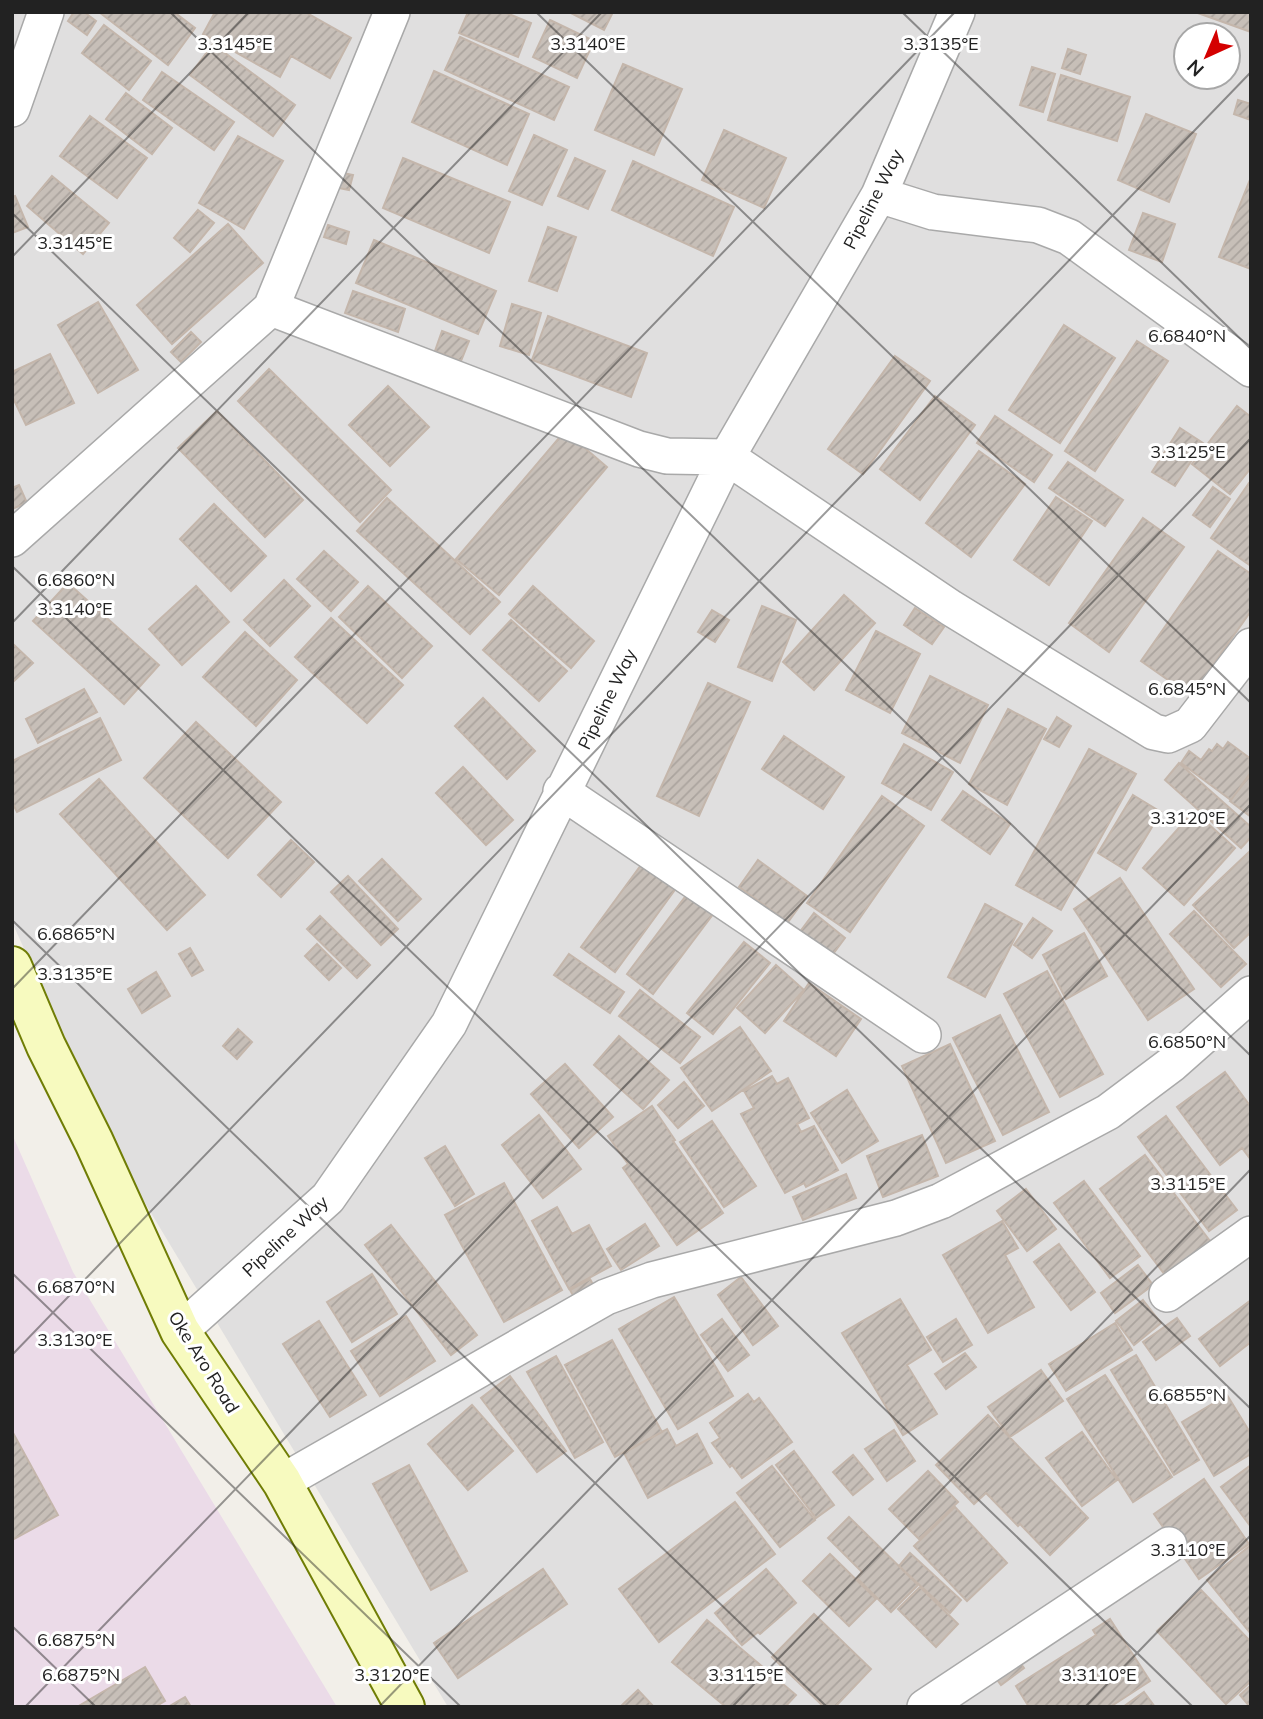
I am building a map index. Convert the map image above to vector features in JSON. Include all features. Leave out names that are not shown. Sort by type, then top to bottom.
[{"type":"main road","name":"Oke Aro Road","points":[[12,966],[46,1046],[180,1331],[282,1482],[405,1707]]},
{"type":"street","points":[[12,109],[46,12]]},
{"type":"street","points":[[12,539],[271,308],[392,12]]},
{"type":"street","name":"Pipeline Way","points":[[180,1331],[328,1198],[449,1024],[727,457],[879,195],[957,12]]},
{"type":"street","points":[[879,195],[933,212],[1038,225],[1069,237],[1251,369]]},
{"type":"street","points":[[271,308],[639,449],[667,456],[727,457],[951,608],[1154,732],[1168,735],[1190,725],[1251,646]]},
{"type":"street","points":[[561,791],[923,1035]]},
{"type":"street","points":[[282,1482],[606,1297],[652,1280],[896,1218],[941,1202],[1108,1112],[1172,1065],[1251,994]]},
{"type":"street","points":[[1167,1294],[1251,1234]]},
{"type":"street","points":[[925,1707],[1170,1545]]},
{"type":"shaded area","points":[[12,12],[1251,12],[1251,1707],[448,1707],[121,1163],[12,922]]},
{"type":"shaded area","points":[[12,1134],[73,1272],[337,1707],[12,1707]]},
{"type":"building","points":[[74,12],[84,12],[96,21],[87,35],[68,21]]},
{"type":"building","points":[[99,12],[174,12],[195,28],[168,65]]},
{"type":"building","points":[[215,12],[305,12],[351,38],[330,78],[291,56],[280,77],[203,34]]},
{"type":"building","points":[[468,12],[504,12],[531,23],[518,57],[459,33]]},
{"type":"building","points":[[569,12],[613,12],[604,30]]},
{"type":"building","points":[[1195,12],[1251,12],[1251,32],[1242,29],[1242,21],[1220,21]]},
{"type":"building","points":[[550,20],[594,41],[577,78],[533,57]]},
{"type":"building","points":[[104,25],[151,61],[129,90],[82,53]]},
{"type":"building","points":[[460,37],[569,87],[554,120],[445,70]]},
{"type":"building","points":[[213,44],[295,105],[273,136],[190,75]]},
{"type":"building","points":[[1068,49],[1086,55],[1080,74],[1062,68]]},
{"type":"building","points":[[623,64],[682,89],[654,155],[595,130]]},
{"type":"building","points":[[1032,67],[1055,74],[1043,112],[1020,105]]},
{"type":"building","points":[[434,71],[529,114],[507,165],[412,122]]},
{"type":"building","points":[[162,72],[234,122],[214,150],[143,100]]},
{"type":"building","points":[[1061,75],[1130,97],[1117,141],[1048,120]]},
{"type":"building","points":[[126,93],[172,128],[152,154],[106,119]]},
{"type":"building","points":[[1238,100],[1251,104],[1251,120],[1234,114]]},
{"type":"building","points":[[1146,114],[1196,134],[1169,202],[1118,180]]},
{"type":"building","points":[[90,116],[147,158],[117,198],[60,156]]},
{"type":"building","points":[[724,130],[786,158],[764,208],[702,180]]},
{"type":"building","points":[[534,135],[567,150],[542,205],[509,191]]},
{"type":"building","points":[[238,136],[283,161],[244,229],[199,203]]},
{"type":"building","points":[[403,158],[510,202],[489,253],[383,208]]},
{"type":"building","points":[[575,158],[605,171],[588,209],[558,196]]},
{"type":"building","points":[[633,161],[734,207],[713,256],[612,210]]},
{"type":"building","points":[[343,173],[353,175],[349,190],[339,188]]},
{"type":"building","points":[[52,176],[109,223],[83,254],[27,206]]},
{"type":"building","points":[[1251,177],[1251,269],[1219,257]]},
{"type":"building","points":[[15,196],[28,227],[12,233],[12,197]]},
{"type":"building","points":[[198,210],[214,223],[190,252],[174,238]]},
{"type":"building","points":[[1143,213],[1175,224],[1162,262],[1129,250]]},
{"type":"building","points":[[228,224],[263,263],[172,344],[137,305]]},
{"type":"building","points":[[328,225],[349,232],[346,244],[324,237]]},
{"type":"building","points":[[548,227],[576,237],[557,291],[529,281]]},
{"type":"building","points":[[374,240],[496,291],[478,334],[356,283]]},
{"type":"building","points":[[353,291],[405,309],[398,332],[345,313]]},
{"type":"building","points":[[98,302],[138,370],[98,393],[58,325]]},
{"type":"building","points":[[512,304],[541,313],[529,355],[500,346]]},
{"type":"building","points":[[548,316],[647,353],[631,397],[532,360]]},
{"type":"building","points":[[1064,325],[1115,358],[1060,443],[1009,410]]},
{"type":"building","points":[[442,331],[469,341],[461,361],[435,351]]},
{"type":"building","points":[[191,332],[201,342],[181,362],[171,352]]},
{"type":"building","points":[[1137,341],[1168,361],[1095,471],[1065,451]]},
{"type":"building","points":[[50,354],[74,403],[26,425],[12,396],[12,372]]},
{"type":"building","points":[[895,356],[930,381],[863,474],[828,449]]},
{"type":"building","points":[[269,369],[391,490],[360,522],[238,401]]},
{"type":"building","points":[[388,386],[429,427],[390,466],[349,425]]},
{"type":"building","points":[[935,396],[975,425],[920,500],[880,469]]},
{"type":"building","points":[[1237,406],[1251,417],[1251,468],[1230,494],[1192,464]]},
{"type":"building","points":[[217,411],[303,500],[265,537],[178,448]]},
{"type":"building","points":[[995,416],[1052,455],[1034,482],[977,443]]},
{"type":"building","points":[[1180,428],[1203,443],[1175,486],[1152,472]]},
{"type":"building","points":[[565,431],[607,467],[499,595],[456,559]]},
{"type":"building","points":[[979,451],[1025,484],[971,557],[926,523]]},
{"type":"building","points":[[1068,462],[1123,500],[1105,526],[1049,488]]},
{"type":"building","points":[[1249,483],[1251,484],[1251,566],[1211,538]]},
{"type":"building","points":[[19,485],[27,503],[12,509],[12,488]]},
{"type":"building","points":[[1213,487],[1230,499],[1210,527],[1193,515]]},
{"type":"building","points":[[1056,497],[1092,521],[1049,585],[1014,560]]},
{"type":"building","points":[[387,498],[500,602],[470,634],[357,531]]},
{"type":"building","points":[[214,504],[266,556],[231,591],[180,539]]},
{"type":"building","points":[[1143,518],[1184,547],[1109,652],[1069,623]]},
{"type":"building","points":[[324,551],[358,582],[331,611],[297,579]]},
{"type":"building","points":[[1218,551],[1251,574],[1251,611],[1191,696],[1141,661]]},
{"type":"building","points":[[284,580],[310,606],[270,646],[244,620]]},
{"type":"building","points":[[68,583],[159,665],[124,704],[33,621]]},
{"type":"building","points":[[196,586],[229,622],[182,665],[149,629]]},
{"type":"building","points":[[368,586],[432,646],[402,678],[339,617]]},
{"type":"building","points":[[533,586],[594,641],[571,668],[509,614]]},
{"type":"building","points":[[844,595],[875,623],[814,690],[783,662]]},
{"type":"building","points":[[762,606],[796,620],[772,681],[738,667]]},
{"type":"building","points":[[915,608],[944,627],[932,644],[904,625]]},
{"type":"building","points":[[712,610],[729,620],[715,642],[698,632]]},
{"type":"building","points":[[331,618],[403,685],[367,723],[295,657]]},
{"type":"building","points":[[511,620],[567,671],[539,701],[483,650]]},
{"type":"building","points":[[876,631],[920,654],[890,713],[846,690]]},
{"type":"building","points":[[245,632],[297,680],[256,726],[203,677]]},
{"type":"building","points":[[12,643],[33,663],[12,683]]},
{"type":"building","points":[[930,676],[988,705],[960,763],[902,733]]},
{"type":"building","points":[[708,683],[750,702],[699,816],[657,796]]},
{"type":"building","points":[[84,689],[97,712],[38,743],[26,719]]},
{"type":"building","points":[[483,698],[535,751],[507,779],[455,726]]},
{"type":"building","points":[[1008,709],[1046,729],[1007,805],[969,784]]},
{"type":"building","points":[[1057,717],[1071,726],[1059,747],[1044,739]]},
{"type":"building","points":[[100,718],[121,760],[17,812],[12,802],[12,761]]},
{"type":"building","points":[[196,722],[281,802],[228,858],[144,778]]},
{"type":"building","points":[[784,736],[844,777],[823,809],[762,769]]},
{"type":"building","points":[[1228,742],[1251,759],[1251,772],[1231,800],[1181,763],[1189,751],[1201,760],[1209,749],[1212,751],[1217,744],[1223,749]]},
{"type":"building","points":[[904,744],[953,772],[931,810],[882,783]]},
{"type":"building","points":[[1089,749],[1136,774],[1061,910],[1016,885]]},
{"type":"building","points":[[1179,763],[1251,827],[1251,837],[1241,848],[1165,780]]},
{"type":"building","points":[[463,767],[513,820],[486,845],[436,793]]},
{"type":"building","points":[[1251,774],[1251,817],[1230,801]]},
{"type":"building","points":[[99,779],[205,895],[167,930],[60,814]]},
{"type":"building","points":[[963,791],[1010,824],[990,854],[942,820]]},
{"type":"building","points":[[1133,795],[1161,812],[1126,870],[1098,853]]},
{"type":"building","points":[[882,796],[924,826],[850,932],[807,903]]},
{"type":"building","points":[[1194,811],[1235,848],[1184,905],[1143,868]]},
{"type":"building","points":[[291,840],[314,862],[281,897],[258,875]]},
{"type":"building","points":[[1251,850],[1251,932],[1234,948],[1193,905]]},
{"type":"building","points":[[382,859],[421,899],[398,921],[359,881]]},
{"type":"building","points":[[758,860],[807,896],[788,922],[739,887]]},
{"type":"building","points":[[644,861],[677,887],[615,972],[581,947]]},
{"type":"building","points":[[348,876],[398,929],[381,945],[331,892]]},
{"type":"building","points":[[1120,878],[1194,989],[1148,1020],[1074,909]]},
{"type":"building","points":[[688,893],[714,913],[653,994],[627,974]]},
{"type":"building","points":[[985,904],[1022,924],[985,997],[948,977]]},
{"type":"building","points":[[1194,911],[1246,964],[1221,987],[1170,934]]},
{"type":"building","points":[[814,913],[845,938],[830,958],[799,933]]},
{"type":"building","points":[[320,916],[370,965],[357,978],[307,929]]},
{"type":"building","points":[[1033,918],[1052,931],[1032,958],[1014,945]]},
{"type":"building","points":[[1084,933],[1107,976],[1066,999],[1043,955]]},
{"type":"building","points":[[744,942],[770,963],[713,1034],[687,1013]]},
{"type":"building","points":[[317,944],[341,968],[329,980],[305,956]]},
{"type":"building","points":[[190,948],[203,970],[192,976],[179,954]]},
{"type":"building","points":[[569,954],[624,992],[610,1013],[554,975]]},
{"type":"building","points":[[776,965],[804,990],[765,1033],[737,1008]]},
{"type":"building","points":[[1047,971],[1103,1074],[1060,1097],[1004,994]]},
{"type":"building","points":[[156,972],[170,996],[142,1013],[128,989]]},
{"type":"building","points":[[809,983],[861,1019],[836,1056],[784,1021]]},
{"type":"building","points":[[640,990],[700,1037],[680,1063],[619,1016]]},
{"type":"building","points":[[1000,1015],[1049,1112],[1003,1135],[953,1038]]},
{"type":"building","points":[[740,1027],[771,1071],[712,1111],[681,1068]]},
{"type":"building","points":[[238,1029],[252,1042],[237,1059],[223,1046]]},
{"type":"building","points":[[619,1036],[669,1080],[643,1109],[594,1065]]},
{"type":"building","points":[[950,1044],[995,1141],[946,1163],[902,1066]]},
{"type":"building","points":[[565,1064],[613,1117],[579,1148],[531,1094]]},
{"type":"building","points":[[1225,1072],[1251,1107],[1251,1160],[1242,1148],[1220,1165],[1177,1107]]},
{"type":"building","points":[[772,1076],[777,1084],[788,1078],[809,1118],[797,1124],[801,1132],[814,1126],[838,1170],[806,1187],[804,1183],[785,1193],[741,1114],[754,1108],[744,1091]]},
{"type":"building","points":[[684,1082],[704,1106],[678,1128],[658,1105]]},
{"type":"building","points":[[847,1090],[878,1141],[842,1163],[811,1113]]},
{"type":"building","points":[[652,1106],[723,1213],[677,1245],[623,1168],[628,1164],[608,1136]]},
{"type":"building","points":[[539,1115],[581,1169],[543,1198],[502,1145]]},
{"type":"building","points":[[1166,1116],[1237,1210],[1209,1231],[1138,1137]]},
{"type":"building","points":[[712,1121],[756,1186],[724,1207],[680,1142]]},
{"type":"building","points":[[922,1135],[938,1176],[883,1197],[867,1156]]},
{"type":"building","points":[[445,1146],[474,1194],[455,1206],[425,1158]]},
{"type":"building","points":[[1145,1155],[1210,1241],[1165,1275],[1100,1189]]},
{"type":"building","points":[[846,1174],[856,1198],[803,1220],[793,1197]]},
{"type":"building","points":[[1084,1181],[1140,1256],[1110,1278],[1054,1203]]},
{"type":"building","points":[[504,1183],[562,1290],[504,1322],[445,1215]]},
{"type":"building","points":[[1026,1189],[1056,1229],[1027,1251],[997,1211]]},
{"type":"building","points":[[557,1207],[572,1234],[589,1225],[611,1266],[569,1289],[532,1221]]},
{"type":"building","points":[[1002,1221],[1018,1248],[1005,1255],[1034,1307],[988,1333],[943,1255]]},
{"type":"building","points":[[645,1224],[659,1246],[621,1270],[607,1249]]},
{"type":"building","points":[[391,1225],[477,1335],[451,1355],[365,1245]]},
{"type":"building","points":[[1059,1244],[1095,1292],[1071,1310],[1034,1262]]},
{"type":"building","points":[[1138,1265],[1153,1285],[1115,1313],[1101,1293]]},
{"type":"building","points":[[372,1274],[397,1314],[352,1342],[327,1302]]},
{"type":"building","points":[[741,1277],[778,1326],[753,1345],[718,1295]]},
{"type":"building","points":[[590,1279],[596,1290],[576,1301],[570,1290]]},
{"type":"building","points":[[674,1297],[733,1396],[678,1429],[619,1329]]},
{"type":"building","points":[[900,1299],[931,1350],[907,1365],[937,1414],[903,1435],[842,1333]]},
{"type":"building","points":[[1143,1300],[1161,1323],[1134,1345],[1116,1321]]},
{"type":"building","points":[[1251,1300],[1251,1342],[1220,1366],[1199,1339]]},
{"type":"building","points":[[406,1316],[435,1361],[380,1396],[351,1351]]},
{"type":"building","points":[[1177,1318],[1190,1336],[1156,1360],[1143,1342]]},
{"type":"building","points":[[722,1319],[749,1355],[728,1371],[701,1335]]},
{"type":"building","points":[[956,1319],[972,1345],[943,1362],[927,1337]]},
{"type":"building","points":[[319,1321],[366,1395],[330,1417],[283,1344]]},
{"type":"building","points":[[1115,1323],[1132,1350],[1066,1391],[1049,1364]]},
{"type":"building","points":[[612,1340],[662,1432],[615,1457],[565,1365]]},
{"type":"building","points":[[965,1353],[976,1367],[946,1389],[935,1374]]},
{"type":"building","points":[[1136,1355],[1199,1460],[1174,1475],[1111,1370]]},
{"type":"building","points":[[556,1356],[603,1442],[575,1458],[527,1372]]},
{"type":"building","points":[[1041,1370],[1063,1401],[1010,1437],[988,1407]]},
{"type":"building","points":[[1105,1375],[1172,1477],[1133,1502],[1067,1399]]},
{"type":"building","points":[[510,1376],[566,1451],[537,1472],[481,1398]]},
{"type":"building","points":[[748,1394],[754,1402],[759,1398],[792,1442],[742,1478],[712,1443],[720,1438],[710,1423]]},
{"type":"building","points":[[1227,1395],[1251,1434],[1251,1454],[1214,1476],[1182,1422]]},
{"type":"building","points":[[472,1405],[513,1451],[468,1490],[428,1444]]},
{"type":"building","points":[[988,1415],[1088,1518],[1050,1555],[986,1493],[974,1504],[936,1465]]},
{"type":"building","points":[[667,1429],[676,1446],[697,1434],[712,1463],[648,1498],[624,1453]]},
{"type":"building","points":[[894,1430],[915,1461],[887,1481],[865,1449]]},
{"type":"building","points":[[12,1431],[58,1515],[12,1540]]},
{"type":"building","points":[[1082,1432],[1117,1480],[1082,1506],[1046,1458]]},
{"type":"building","points":[[794,1451],[834,1505],[816,1518],[776,1465]]},
{"type":"building","points":[[853,1455],[873,1479],[853,1495],[833,1472]]},
{"type":"building","points":[[409,1465],[467,1571],[431,1590],[373,1484]]},
{"type":"building","points":[[1251,1465],[1251,1527],[1221,1487]]},
{"type":"building","points":[[772,1466],[815,1520],[780,1547],[737,1493]]},
{"type":"building","points":[[928,1471],[958,1502],[919,1539],[889,1509]]},
{"type":"building","points":[[1204,1479],[1249,1544],[1199,1579],[1154,1514]]},
{"type":"building","points":[[735,1502],[775,1554],[659,1642],[619,1589]]},
{"type":"building","points":[[955,1507],[1007,1563],[967,1601],[914,1546]]},
{"type":"building","points":[[849,1517],[918,1585],[891,1612],[857,1578],[862,1572],[828,1538]]},
{"type":"building","points":[[1251,1545],[1251,1634],[1207,1580]]},
{"type":"building","points":[[910,1553],[961,1600],[950,1613],[899,1566]]},
{"type":"building","points":[[830,1554],[876,1599],[849,1626],[803,1581]]},
{"type":"building","points":[[543,1569],[567,1604],[458,1678],[434,1643]]},
{"type":"building","points":[[766,1569],[796,1603],[760,1634],[758,1632],[742,1645],[715,1613]]},
{"type":"building","points":[[920,1587],[958,1624],[936,1647],[898,1609]]},
{"type":"building","points":[[1201,1590],[1251,1642],[1251,1681],[1226,1704],[1157,1631]]},
{"type":"building","points":[[814,1614],[871,1669],[835,1707],[824,1707],[772,1657]]},
{"type":"building","points":[[1110,1619],[1150,1681],[1110,1707],[1029,1707],[1016,1686],[1096,1635],[1093,1630]]},
{"type":"building","points":[[707,1620],[796,1695],[785,1707],[726,1707],[672,1662]]},
{"type":"building","points":[[1013,1653],[1024,1668],[1001,1685],[990,1670]]},
{"type":"building","points":[[145,1667],[165,1701],[155,1707],[77,1707]]},
{"type":"building","points":[[1251,1685],[1251,1707],[1250,1707],[1240,1695]]},
{"type":"building","points":[[638,1690],[654,1707],[620,1707]]},
{"type":"building","points":[[1144,1692],[1155,1707],[1123,1707]]},
{"type":"building","points":[[185,1697],[191,1707],[168,1707]]}]
